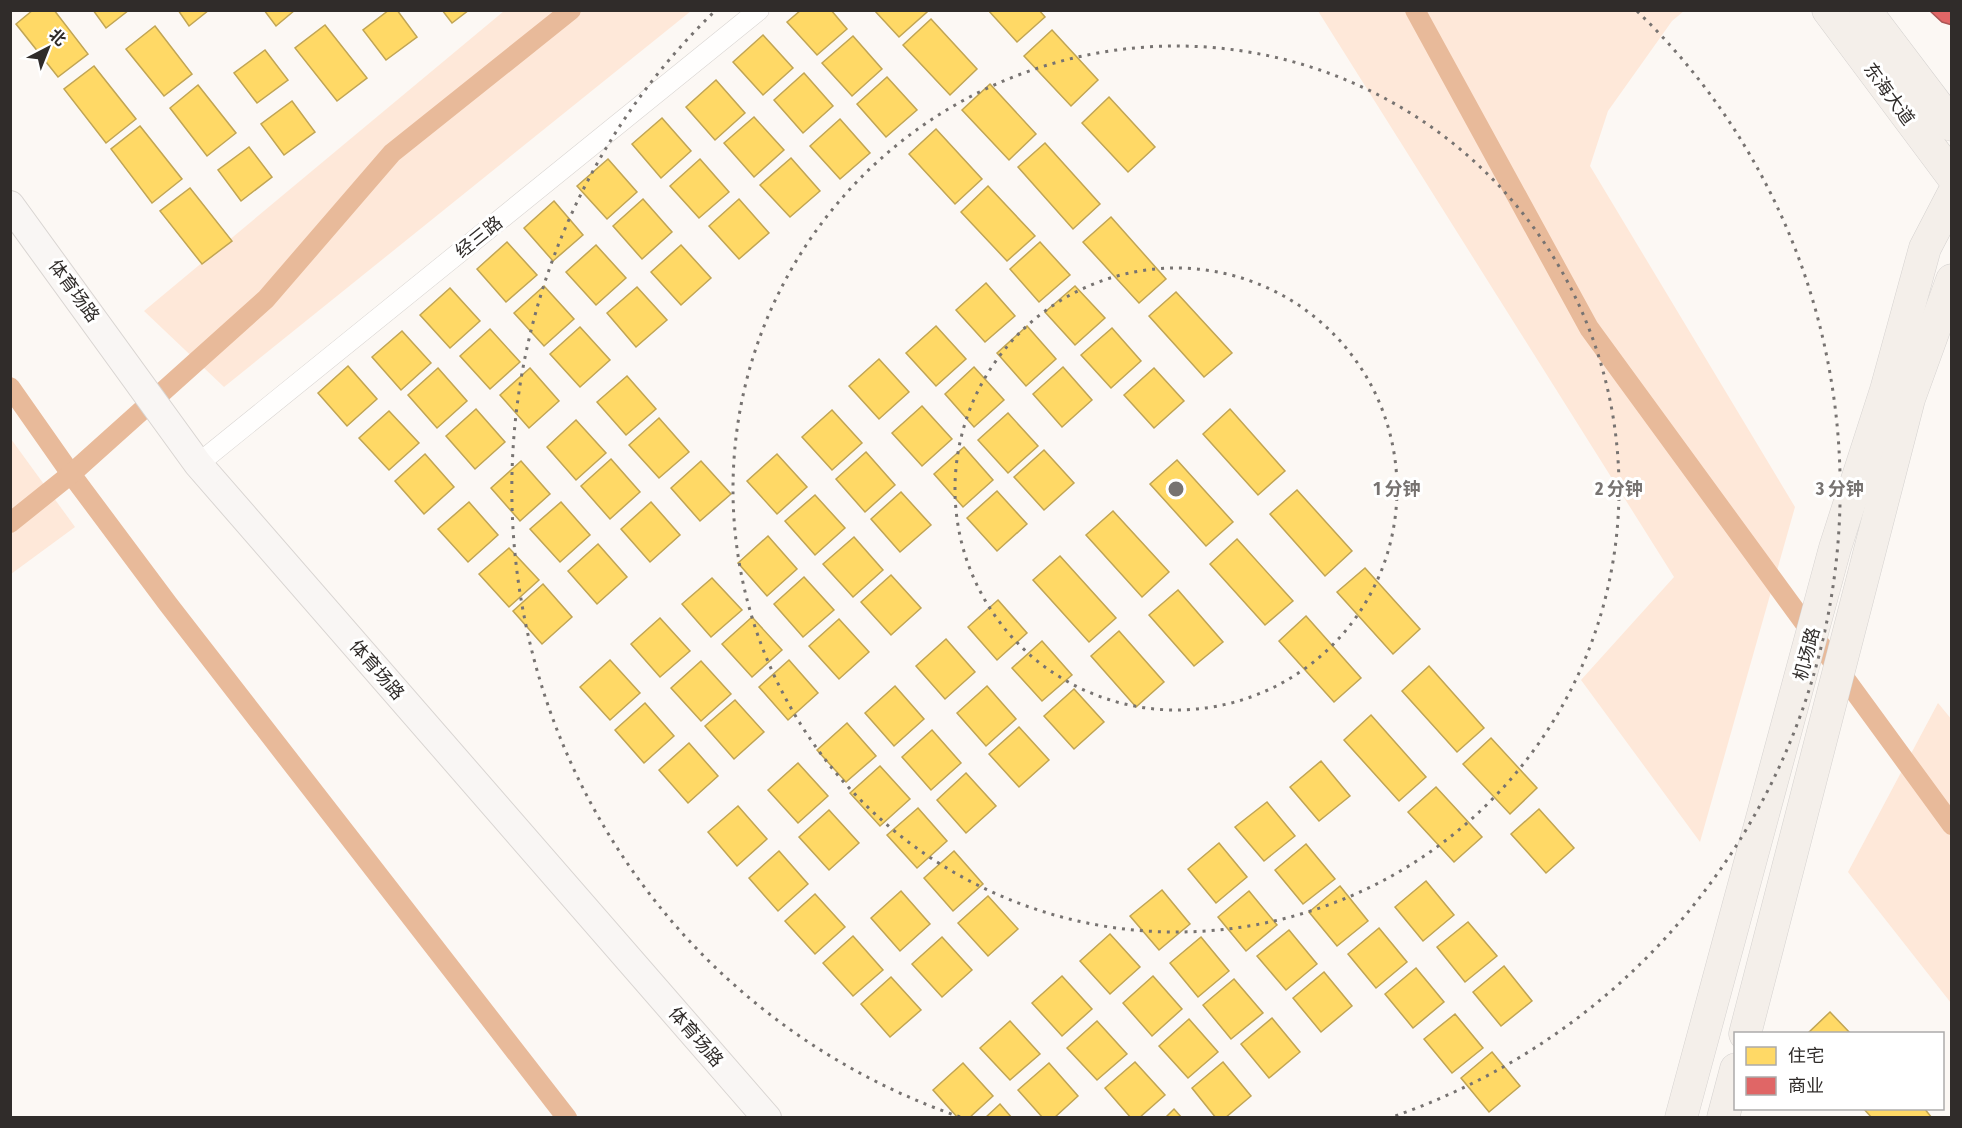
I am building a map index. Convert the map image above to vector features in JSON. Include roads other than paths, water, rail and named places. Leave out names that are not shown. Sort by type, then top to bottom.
[{"type":"main road","name":"东海大道","points":[[1828,10],[1952,176]]},
{"type":"main road","name":"东海大道","points":[[1865,10],[1952,125]]},
{"type":"main road","name":"机场路","points":[[1681,1118],[1835,548],[1886,390],[1925,248],[1952,196]]},
{"type":"main road","name":"体育场路","points":[[10,205],[123,357],[198,464],[767,1118]]},
{"type":"main road","name":"机场路","points":[[1746,1032],[1909,399],[1952,280]]},
{"type":"main road","points":[[1923,359],[1952,329]]},
{"type":"main road","points":[[1723,1118],[1734,1077]]},
{"type":"street","name":"经三路","points":[[198,464],[759,10]]},
{"type":"waterway","points":[[10,523],[71,474],[266,299],[392,153],[571,10]]},
{"type":"waterway","points":[[1415,10],[1589,328],[1952,825]]},
{"type":"waterway","points":[[10,387],[71,474],[168,604],[567,1118]]}]
